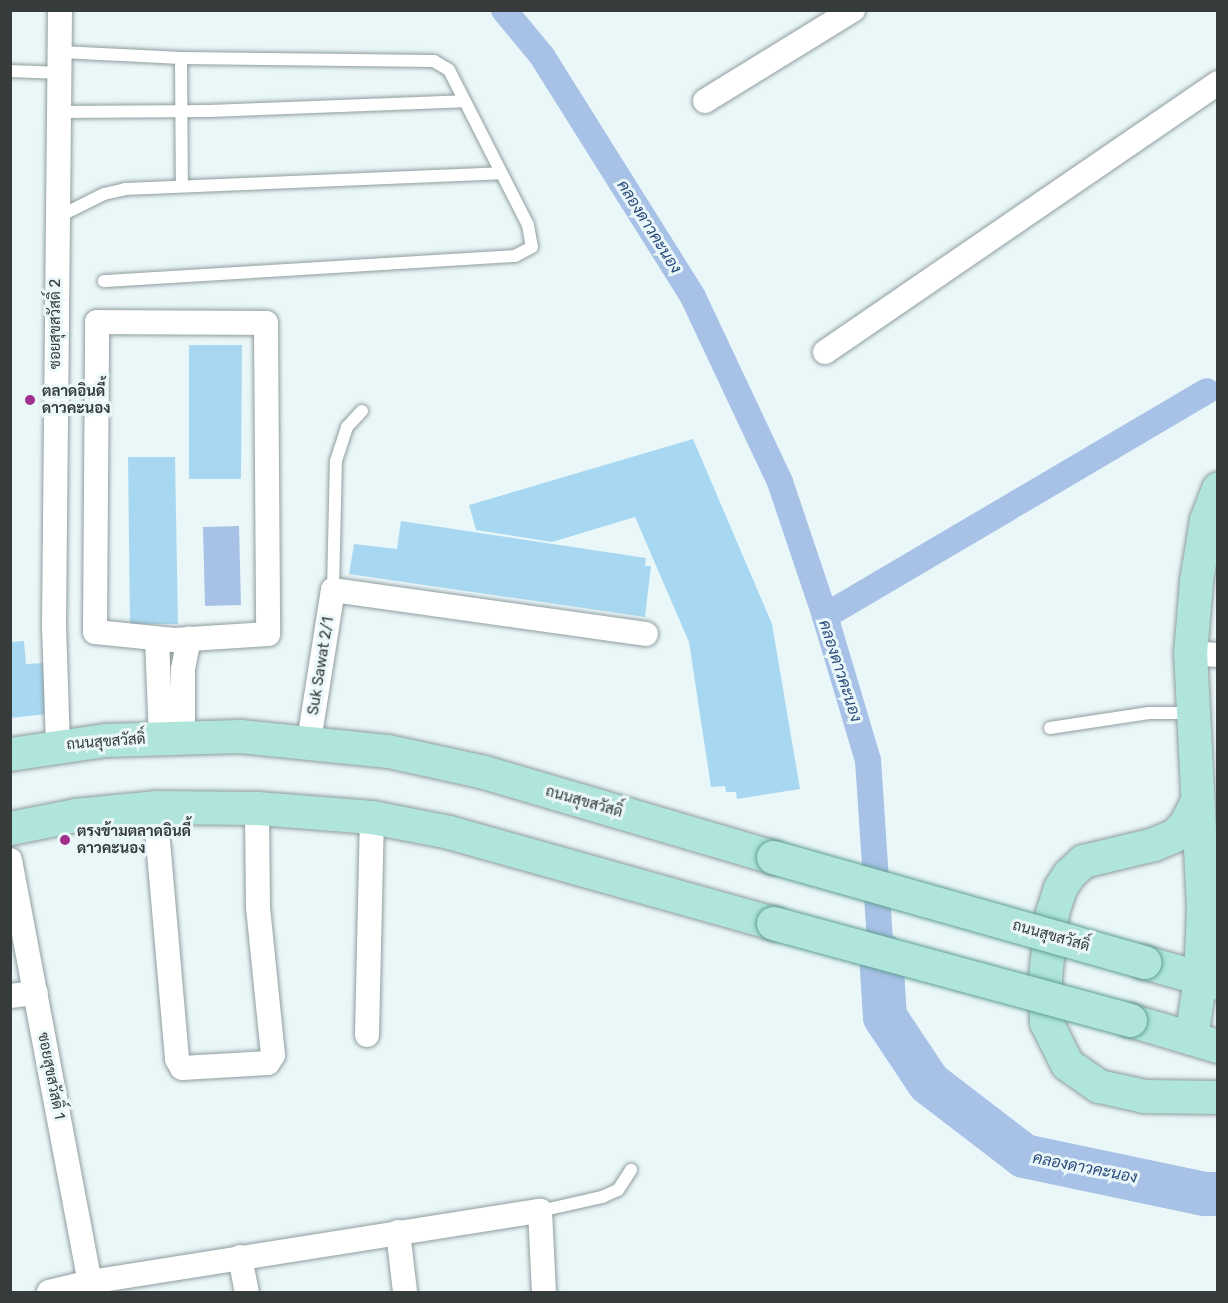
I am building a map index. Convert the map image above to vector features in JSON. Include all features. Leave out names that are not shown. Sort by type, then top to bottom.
[{"type":"main road","points":[[10,828],[75,815],[155,807],[257,808],[372,818],[449,832],[1204,1042],[1209,981],[1191,713],[1204,654],[1196,581],[1218,488]]},
{"type":"main road","name":"ถนนสุขสวัสดิ์","points":[[10,754],[105,740],[240,736],[309,741],[388,751],[484,772],[1209,981]]},
{"type":"main road","points":[[1196,803],[1186,823],[1175,835],[1154,844],[1083,861],[1069,874],[1060,888],[1052,913],[1045,976],[1046,1022],[1067,1064],[1100,1086],[1144,1096],[1218,1097]]},
{"type":"street","name":"ซอยสุขสวัสดิ์ 2","points":[[58,746],[54,626],[56,217],[61,63],[60,10]]},
{"type":"street","points":[[705,101],[853,10]]},
{"type":"street","points":[[825,352],[1218,83]]},
{"type":"street","points":[[97,322],[266,323],[268,634],[189,639],[157,639],[95,633],[97,322]]},
{"type":"street","points":[[333,590],[646,634]]},
{"type":"street","name":"Suk Sawat 2/1","points":[[309,741],[333,590]]},
{"type":"street","points":[[157,639],[172,738]]},
{"type":"street","points":[[172,738],[189,639]]},
{"type":"street","points":[[155,807],[177,1059],[182,1068],[268,1063],[273,1055],[258,907],[257,808]]},
{"type":"street","points":[[367,1035],[372,818]]},
{"type":"street","name":"ซอยสุขสวัสดิ์ 1","points":[[10,860],[91,1287]]},
{"type":"street","points":[[10,996],[36,993]]},
{"type":"street","points":[[49,1293],[91,1287],[240,1257],[540,1211],[544,1293]]},
{"type":"street","points":[[398,1232],[405,1293]]},
{"type":"street","points":[[240,1257],[247,1293]]},
{"type":"lane","points":[[181,58],[182,186]]},
{"type":"lane","points":[[10,71],[61,63],[181,58],[434,61],[449,70],[528,225],[532,247],[515,256],[104,281]]},
{"type":"lane","points":[[60,112],[180,111],[464,101]]},
{"type":"lane","points":[[56,217],[104,194],[124,189],[501,173]]},
{"type":"lane","points":[[333,590],[336,461],[347,427],[362,411]]},
{"type":"lane","points":[[1050,728],[1130,715],[1191,713]]},
{"type":"lane","points":[[540,1211],[602,1197],[618,1190],[631,1170]]},
{"type":"water","points":[[239,526],[241,605],[205,606],[203,527]]},
{"type":"building","points":[[189,345],[242,345],[241,479],[189,479]]},
{"type":"building","points":[[693,439],[772,624],[800,789],[737,799],[736,792],[726,792],[725,786],[711,787],[689,642],[635,517],[552,542],[476,530],[469,505]]},
{"type":"building","points":[[128,457],[175,457],[178,624],[130,624]]},
{"type":"building","points":[[401,521],[646,558],[645,566],[651,566],[645,617],[349,574],[354,544],[397,549]]},
{"type":"building","points":[[24,641],[26,664],[44,663],[47,714],[10,718],[10,642]]},
{"type":"waterway","name":"คลองดาวคะนอง","points":[[504,10],[542,56],[693,297],[780,482],[825,616],[868,760],[881,954]]},
{"type":"waterway","points":[[825,616],[1207,391]]},
{"type":"waterway","name":"คลองดาวคะนอง","points":[[881,954],[885,1017],[929,1083],[1024,1156],[1205,1194],[1218,1194]]},
{"type":"place","name":"ตลาดอินดี้ ดาวคะนอง","points":[[30,400]]},
{"type":"place","name":"ตรงข้ามตลาดอินดี้ ดาวคะนอง","points":[[65,840]]}]
